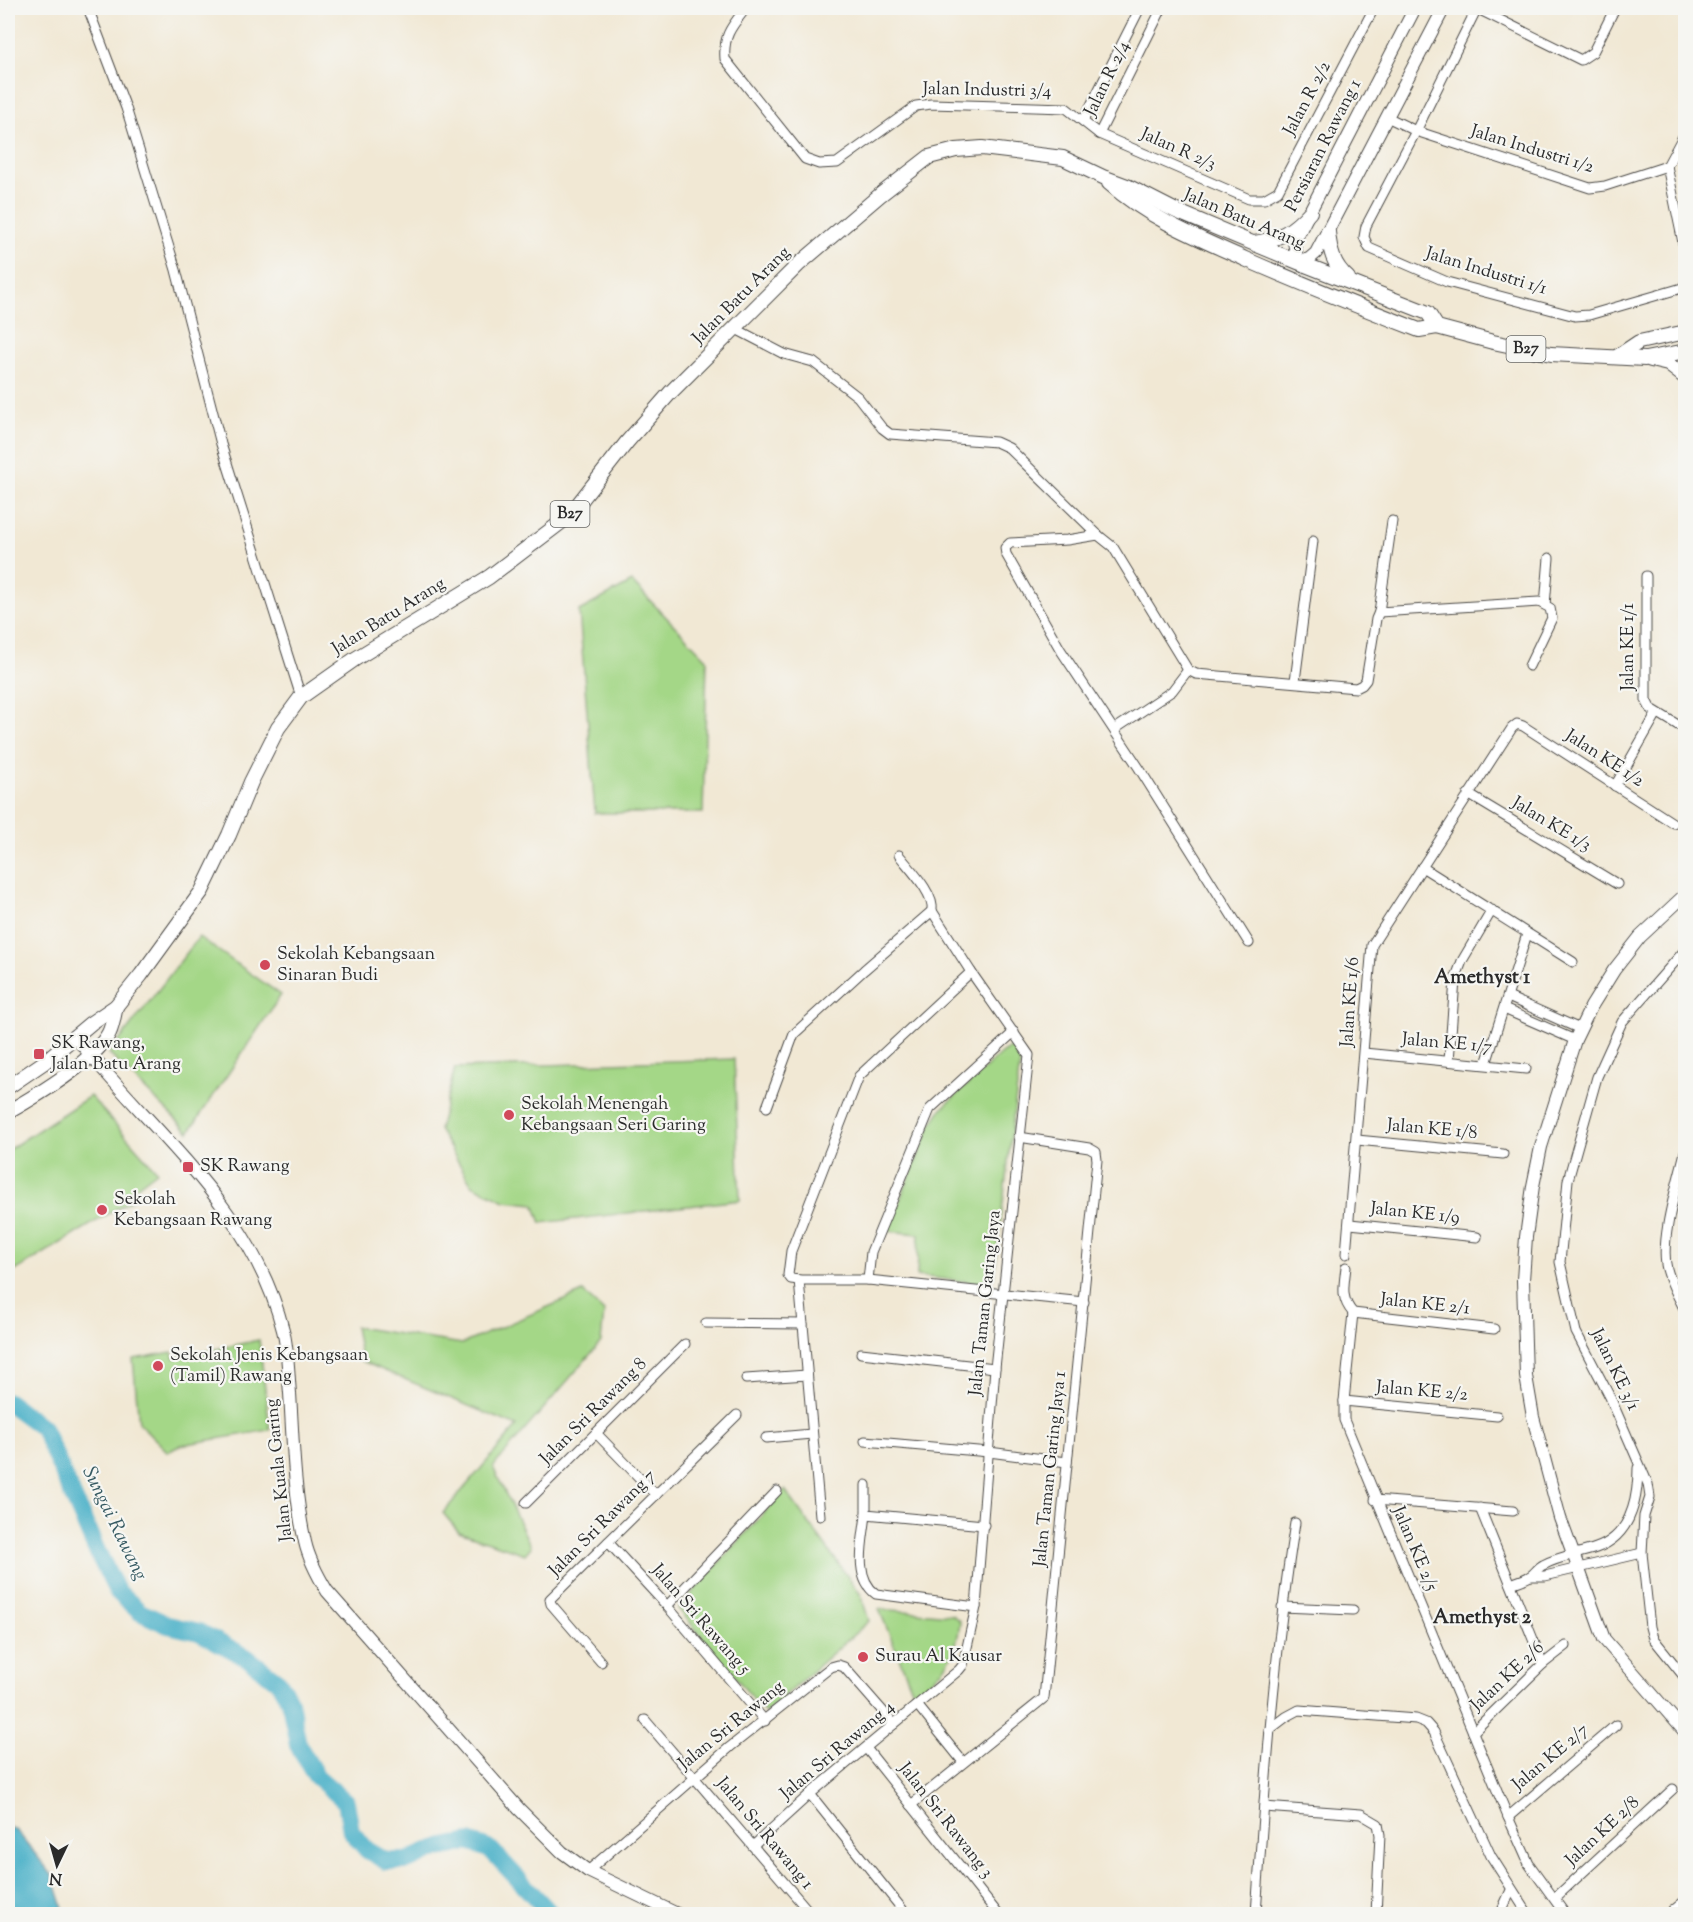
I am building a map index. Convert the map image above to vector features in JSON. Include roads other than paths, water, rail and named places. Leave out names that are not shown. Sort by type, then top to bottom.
[{"type":"main road","name":"Jalan Batu Arang","points":[[8,1087],[43,1063],[91,1023],[116,1006],[202,891],[274,737],[301,697],[374,647],[489,577],[567,517],[670,393],[734,328],[798,265],[880,195],[929,157],[956,150],[982,148],[1063,158],[1128,186],[1176,211],[1428,313],[1437,327],[1493,342],[1551,354],[1645,359],[1686,351]]},
{"type":"main road","points":[[1103,177],[1122,195],[1185,232],[1314,288],[1419,330],[1437,327]]},
{"type":"main road","points":[[1252,243],[1268,241],[1286,234],[1298,226],[1310,212]]},
{"type":"main road","points":[[1328,232],[1330,252],[1338,269],[1353,283]]},
{"type":"main road","points":[[1269,269],[1298,262],[1302,276],[1314,288]]},
{"type":"main road","points":[[1618,356],[1639,342],[1686,332]]},
{"type":"main road","points":[[1645,359],[1668,364],[1686,378]]},
{"type":"main road","name":"Jalan Batu Arang","points":[[8,1112],[56,1083],[90,1055],[109,1033],[116,1006]]},
{"type":"street","points":[[88,8],[126,108],[177,270],[221,444],[301,697]]},
{"type":"street","name":"Jalan Industri 3/4","points":[[746,8],[729,30],[724,44],[725,59],[805,159],[819,164],[837,164],[916,106],[931,104],[1065,108],[1083,121]]},
{"type":"street","points":[[1083,121],[1140,8]]},
{"type":"street","name":"Jalan R 2/4","points":[[1100,134],[1162,8]]},
{"type":"street","name":"Jalan R 2/2","points":[[1264,199],[1278,191],[1374,8]]},
{"type":"street","name":"Persiaran Rawang 1","points":[[1298,262],[1294,242],[1415,8]]},
{"type":"street","points":[[1298,262],[1309,259],[1317,253],[1444,8]]},
{"type":"street","points":[[1416,131],[1477,8],[1581,60],[1593,52],[1615,8]]},
{"type":"street","name":"Jalan Industri 1/2","points":[[1387,117],[1416,131],[1590,188],[1605,186],[1667,166]]},
{"type":"street","name":"Jalan R 2/3","points":[[1083,121],[1100,134],[1249,200],[1264,199]]},
{"type":"street","name":"Jalan Industri 1/1","points":[[1416,131],[1365,226],[1364,237],[1369,248],[1447,282],[1575,316],[1589,315],[1682,288],[1686,283]]},
{"type":"street","points":[[1686,131],[1667,166],[1686,257]]},
{"type":"street","points":[[734,328],[784,354],[813,362],[858,397],[882,428],[890,434],[996,442],[1009,448],[1113,547],[1188,670],[1196,674],[1356,688],[1362,686],[1366,680],[1379,612],[1392,521]]},
{"type":"street","points":[[1098,535],[1067,540],[1010,543],[1005,548],[1006,554],[1060,649],[1114,729],[1249,943]]},
{"type":"street","points":[[1295,681],[1313,541]]},
{"type":"street","points":[[1545,605],[1549,558]]},
{"type":"street","name":"Jalan KE 1/1","points":[[1646,576],[1646,700],[1650,708],[1657,713]]},
{"type":"street","points":[[1379,612],[1539,602],[1550,608],[1552,618],[1529,666]]},
{"type":"street","points":[[1114,729],[1172,691],[1188,670]]},
{"type":"street","points":[[1615,786],[1657,713],[1686,730]]},
{"type":"street","name":"Jalan KE 1/2","points":[[1517,724],[1673,823]]},
{"type":"street","name":"Jalan KE 1/6","points":[[1346,1254],[1372,945],[1468,794],[1512,728],[1517,724]]},
{"type":"street","name":"Jalan KE 1/3","points":[[1468,794],[1617,884]]},
{"type":"street","name":"Jalan Taman Garing Jaya","points":[[898,855],[931,899],[932,911],[1029,1055],[1002,1293],[976,1607],[963,1665],[954,1676],[918,1706]]},
{"type":"street","points":[[1422,867],[1573,962]]},
{"type":"street","points":[[1686,894],[1640,938],[1614,970],[1578,1035],[1541,1147],[1526,1237],[1523,1280],[1526,1376],[1529,1397],[1560,1518],[1605,1639],[1686,1733]]},
{"type":"street","points":[[1449,1061],[1455,980],[1462,961],[1491,910]]},
{"type":"street","points":[[767,1107],[794,1034],[932,911]]},
{"type":"street","points":[[1486,1064],[1527,934]]},
{"type":"street","name":"Jalan KE 3/1","points":[[1686,949],[1622,1022],[1597,1077],[1568,1180],[1560,1262],[1576,1332],[1610,1397],[1648,1484],[1650,1497],[1644,1516],[1642,1553],[1653,1638],[1686,1679]]},
{"type":"street","points":[[971,972],[859,1076],[791,1251],[788,1275],[791,1279],[799,1280],[868,1280],[1084,1302]]},
{"type":"street","points":[[1508,996],[1578,1035]]},
{"type":"street","points":[[1504,1009],[1578,1035]]},
{"type":"street","points":[[868,1280],[871,1252],[930,1108],[1014,1032]]},
{"type":"street","name":"Jalan Kuala Garing","points":[[75,1036],[219,1198],[259,1264],[283,1331],[295,1467],[305,1541],[316,1572],[327,1591],[519,1809],[562,1852],[588,1871],[677,1914]]},
{"type":"street","name":"Jalan KE 1/7","points":[[1364,1053],[1526,1069]]},
{"type":"street","name":"Jalan Taman Garing Jaya 1","points":[[911,1804],[1044,1698],[1097,1160],[1096,1152],[1089,1148],[1019,1137]]},
{"type":"street","name":"Jalan KE 1/8","points":[[1357,1140],[1503,1154]]},
{"type":"street","points":[[1686,1148],[1666,1236],[1665,1254],[1667,1268],[1686,1312]]},
{"type":"street","name":"Jalan KE 1/9","points":[[1350,1224],[1477,1237]]},
{"type":"street","points":[[1346,1268],[1345,1304],[1353,1313]]},
{"type":"street","points":[[799,1280],[819,1516]]},
{"type":"street","name":"Jalan KE 2/1","points":[[1353,1313],[1494,1329]]},
{"type":"street","name":"Jalan KE 2/5","points":[[1353,1313],[1344,1420],[1375,1500],[1508,1817],[1529,1863],[1565,1914]]},
{"type":"street","points":[[706,1323],[803,1324]]},
{"type":"street","name":"Jalan Sri Rawang 8","points":[[526,1503],[685,1344]]},
{"type":"street","points":[[861,1353],[995,1368]]},
{"type":"street","points":[[746,1378],[807,1375]]},
{"type":"street","name":"Jalan KE 2/2","points":[[1344,1401],[1497,1416]]},
{"type":"street","name":"Jalan Sri Rawang 7","points":[[601,1662],[551,1604],[550,1599],[737,1414]]},
{"type":"street","points":[[596,1433],[656,1495]]},
{"type":"street","points":[[766,1438],[812,1434]]},
{"type":"street","points":[[865,1441],[989,1452],[1067,1462]]},
{"type":"street","points":[[1531,1576],[1542,1565],[1598,1547],[1614,1539],[1625,1528],[1635,1502],[1638,1462]]},
{"type":"street","points":[[866,1485],[866,1514],[861,1548],[862,1565],[870,1590],[876,1594],[976,1607]]},
{"type":"street","points":[[667,1606],[777,1491]]},
{"type":"street","points":[[1375,1500],[1513,1511]]},
{"type":"street","points":[[1480,1508],[1543,1664]]},
{"type":"street","points":[[866,1514],[984,1525]]},
{"type":"street","points":[[1256,1914],[1269,1730],[1282,1606],[1295,1523]]},
{"type":"street","name":"Jalan Sri Rawang 5","points":[[608,1542],[667,1606],[765,1721]]},
{"type":"street","points":[[1511,1584],[1531,1576],[1545,1576],[1642,1553]]},
{"type":"street","points":[[1282,1606],[1353,1610]]},
{"type":"street","name":"Jalan KE 2/6","points":[[1473,1732],[1543,1664],[1566,1646]]},
{"type":"street","name":"Jalan Sri Rawang","points":[[588,1871],[695,1777],[831,1667],[838,1665],[844,1667],[894,1724]]},
{"type":"street","points":[[918,1706],[963,1762]]},
{"type":"street","name":"Jalan Sri Rawang 4","points":[[753,1846],[810,1794],[918,1706]]},
{"type":"street","points":[[1269,1730],[1299,1710],[1416,1719],[1426,1723],[1434,1732],[1491,1856],[1528,1914]]},
{"type":"street","name":"Jalan Sri Rawang 1","points":[[645,1720],[811,1914]]},
{"type":"street","name":"Jalan KE 2/7","points":[[1508,1817],[1616,1725]]},
{"type":"street","name":"Jalan Sri Rawang 3","points":[[866,1748],[998,1914]]},
{"type":"street","name":"Jalan KE 2/8","points":[[1555,1899],[1673,1789]]},
{"type":"street","points":[[810,1794],[906,1914]]},
{"type":"street","points":[[1264,1807],[1361,1814],[1378,1824],[1380,1834],[1376,1914]]},
{"type":"street","points":[[1500,1914],[1511,1890]]},
{"type":"street","points":[[1669,1914],[1686,1900]]},
{"type":"water","points":[[8,1827],[16,1830],[53,1876],[65,1914],[8,1914]]},
{"type":"waterway","name":"Sungai Rawang","points":[[8,1402],[43,1428],[117,1591],[140,1612],[168,1625],[199,1632],[246,1657],[279,1682],[290,1702],[298,1745],[316,1776],[346,1802],[351,1831],[367,1850],[386,1861],[407,1861],[435,1849],[469,1842],[491,1850],[551,1914]]},
{"type":"place","name":"Sekolah Kebangsaan Sinaran Budi","points":[[265,965]]},
{"type":"place","name":"SK Rawang, Jalan Batu Arang","points":[[39,1054]]},
{"type":"place","name":"Sekolah Menengah Kebangsaan Seri Garing","points":[[509,1115]]},
{"type":"place","name":"SK Rawang","points":[[188,1167]]},
{"type":"place","name":"Sekolah Kebangsaan Rawang","points":[[102,1210]]},
{"type":"place","name":"Sekolah Jenis Kebangsaan (Tamil) Rawang","points":[[158,1366]]},
{"type":"place","name":"Surau Al Kausar","points":[[863,1657]]},
{"type":"district","name":"Amethyst 1","points":[[1482,978]]},
{"type":"district","name":"Amethyst 2","points":[[1482,1618]]}]
